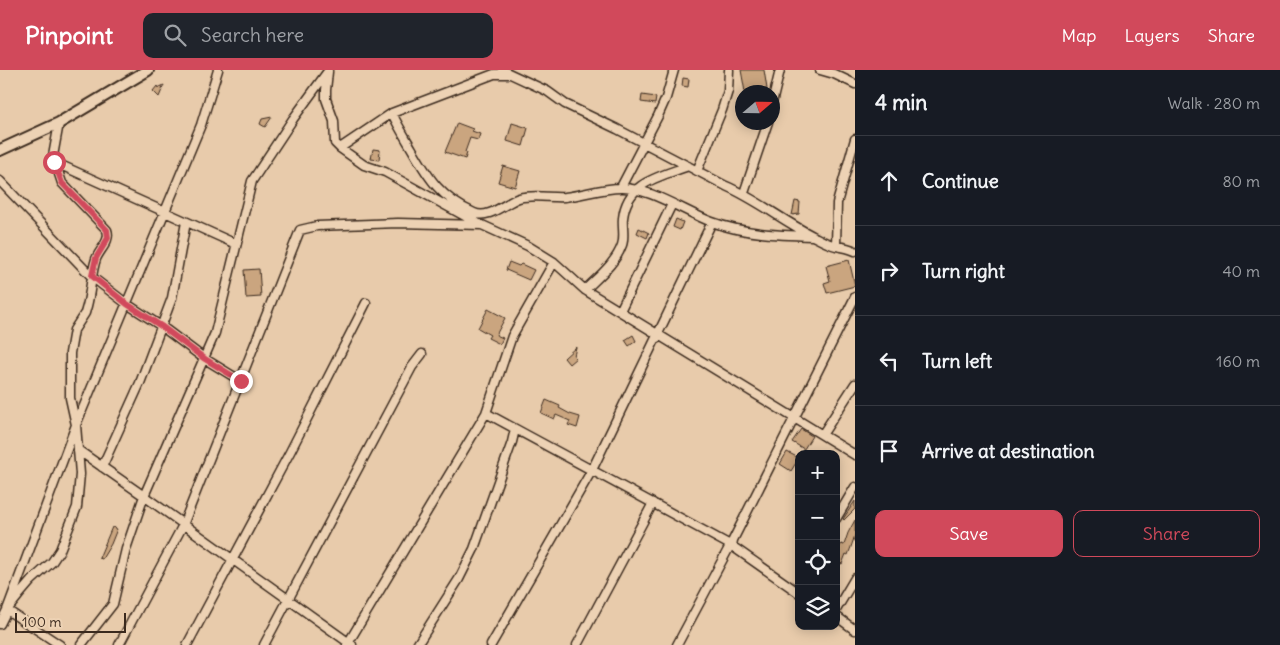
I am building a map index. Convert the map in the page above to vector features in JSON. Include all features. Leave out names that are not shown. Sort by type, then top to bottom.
[{"type":"main road","points":[[0,150],[59,123],[148,70]]},
{"type":"street","points":[[0,624],[7,610],[76,425],[201,125],[218,70]]},
{"type":"street","points":[[328,70],[326,99],[334,121],[335,143],[340,148],[364,165],[385,172],[482,225],[528,246],[554,262],[585,290],[855,455]]},
{"type":"street","points":[[81,645],[113,604],[126,549],[144,496],[215,333],[252,182],[328,70]]},
{"type":"street","points":[[502,70],[547,91],[565,104],[744,193],[789,223],[813,236],[836,246],[855,251]]},
{"type":"street","points":[[622,187],[666,98],[674,70]]},
{"type":"street","points":[[698,171],[728,92],[729,70]]},
{"type":"street","points":[[776,85],[780,70]]},
{"type":"street","points":[[824,71],[855,84]]},
{"type":"street","points":[[340,148],[392,113],[494,74],[511,74]]},
{"type":"street","points":[[392,113],[399,130],[432,182],[443,194],[475,214],[482,215],[519,198],[536,196],[565,197],[622,187],[648,193],[712,222],[730,228],[754,232],[813,236]]},
{"type":"street","points":[[7,610],[31,582],[52,562],[60,550],[77,507],[80,474],[76,425],[70,398],[70,353],[74,330],[85,314],[96,258],[109,234],[62,183],[53,156],[59,123]]},
{"type":"street","points":[[744,193],[765,130]]},
{"type":"street","points":[[836,246],[837,203],[855,139]]},
{"type":"street","points":[[54,162],[236,244]]},
{"type":"street","points":[[585,290],[617,256],[623,243],[623,216],[627,201],[635,190],[646,182],[688,166]]},
{"type":"street","points":[[0,181],[92,276],[127,304],[161,326],[205,359],[241,381]]},
{"type":"street","points":[[620,311],[672,204]]},
{"type":"street","points":[[102,468],[140,383],[172,298],[186,222]]},
{"type":"street","points":[[490,645],[592,470],[712,222]]},
{"type":"street","points":[[119,645],[183,525],[300,230],[317,226],[398,223],[482,225]]},
{"type":"street","points":[[78,450],[349,644],[486,414],[512,336],[554,262]]},
{"type":"street","points":[[677,645],[732,544],[855,297]]},
{"type":"street","points":[[188,645],[366,303]]},
{"type":"street","points":[[264,645],[408,376],[422,354]]},
{"type":"street","points":[[822,435],[855,384]]},
{"type":"street","points":[[486,414],[653,504],[732,544],[795,589]]},
{"type":"street","points":[[417,645],[459,579],[474,549],[515,429]]},
{"type":"street","points":[[840,512],[855,487]]},
{"type":"street","points":[[577,645],[653,504]]},
{"type":"street","points":[[840,603],[855,578]]},
{"type":"street","points":[[7,610],[60,645]]},
{"type":"street","points":[[840,619],[855,630]]},
{"type":"building","points":[[741,70],[764,70],[766,85],[744,85]]},
{"type":"building","points":[[683,78],[689,79],[688,87],[682,86]]},
{"type":"building","points":[[164,85],[159,97],[153,91],[157,86],[158,88]]},
{"type":"building","points":[[642,95],[656,97],[655,104],[641,102]]},
{"type":"building","points":[[272,117],[265,127],[260,124],[262,119]]},
{"type":"building","points":[[457,123],[480,134],[478,140],[470,138],[465,152],[467,153],[465,159],[445,152]]},
{"type":"building","points":[[512,123],[528,128],[523,146],[507,141]]},
{"type":"building","points":[[373,149],[380,150],[379,160],[371,159]]},
{"type":"building","points":[[503,166],[520,171],[515,187],[498,182]]},
{"type":"building","points":[[795,201],[800,202],[799,214],[792,215]]},
{"type":"building","points":[[676,219],[683,222],[680,230],[673,227]]},
{"type":"building","points":[[639,228],[649,233],[647,238],[637,233]]},
{"type":"building","points":[[849,260],[855,286],[827,293],[824,283],[830,281],[826,266]]},
{"type":"building","points":[[509,262],[519,266],[521,264],[534,270],[529,280],[506,270]]},
{"type":"building","points":[[259,269],[261,297],[246,298],[244,270]]},
{"type":"building","points":[[488,309],[505,318],[496,335],[503,338],[500,344],[488,338],[490,335],[478,328]]},
{"type":"building","points":[[633,335],[636,341],[629,346],[625,340]]},
{"type":"building","points":[[576,347],[574,356],[576,358],[569,364],[564,358]]},
{"type":"building","points":[[546,400],[560,406],[559,408],[570,414],[580,417],[577,428],[568,425],[570,421],[556,415],[554,419],[541,413]]},
{"type":"building","points":[[801,429],[812,436],[804,449],[792,442]]},
{"type":"building","points":[[787,452],[795,456],[795,464],[791,471],[780,464]]},
{"type":"building","points":[[855,501],[855,509],[844,520],[843,519]]},
{"type":"building","points":[[855,520],[855,535],[848,555],[846,554],[842,564],[840,563],[840,546],[841,544],[844,545]]},
{"type":"building","points":[[112,527],[117,529],[111,544],[102,559],[99,558]]},
{"type":"route","points":[[54,162],[62,183],[109,234],[96,258],[92,276],[127,304],[161,326],[205,359],[241,381]]}]
